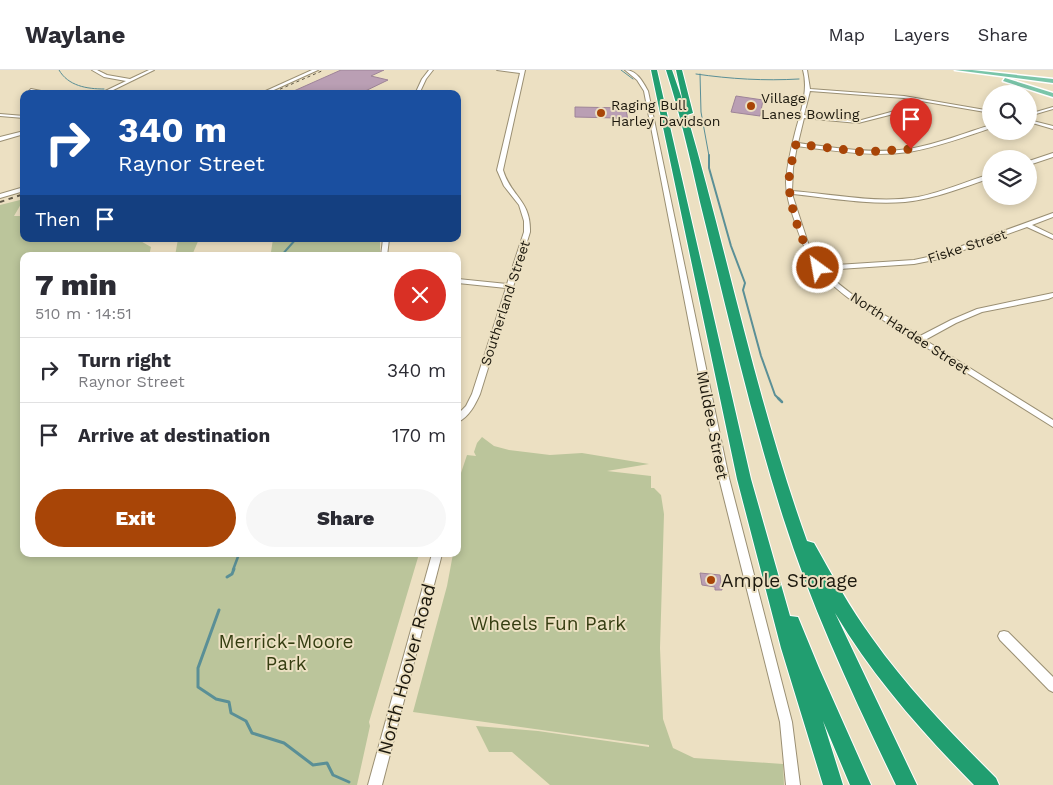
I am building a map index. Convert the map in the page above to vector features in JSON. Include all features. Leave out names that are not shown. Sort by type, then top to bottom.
[{"type":"highway","points":[[646,70],[659,108],[666,118]]},
{"type":"highway","points":[[654,70],[736,444],[754,516],[798,674],[833,785]]},
{"type":"highway","points":[[669,70],[694,158],[769,446],[790,516],[814,586],[834,633],[907,785]]},
{"type":"highway","points":[[680,70],[692,128],[694,158]]},
{"type":"highway","points":[[754,516],[797,636],[862,785]]},
{"type":"highway","points":[[790,516],[850,622],[882,667],[934,729],[988,785]]},
{"type":"main road","points":[[958,70],[978,71],[1005,78],[1053,96]]},
{"type":"main road","points":[[1005,78],[1053,81]]},
{"type":"street","points":[[94,70],[106,76],[129,80]]},
{"type":"street","points":[[109,90],[152,70]]},
{"type":"street","points":[[269,90],[316,70]]},
{"type":"street","points":[[419,90],[431,70]]},
{"type":"street","points":[[499,70],[523,71]]},
{"type":"street","name":"Muldee Street","points":[[627,70],[639,79],[646,91],[724,478],[786,722],[793,785]]},
{"type":"street","name":"North Hardee Street","points":[[805,70],[808,78],[808,90],[790,171],[790,192],[805,246],[818,268],[844,291],[1053,424]]},
{"type":"street","points":[[971,70],[978,71]]},
{"type":"street","name":"Southerland Street","points":[[461,416],[472,404],[524,244],[528,219],[521,203],[501,176],[500,166],[523,71]]},
{"type":"street","points":[[808,90],[920,99],[982,110]]},
{"type":"street","points":[[802,116],[858,122],[915,107],[920,99]]},
{"type":"street","points":[[1037,113],[1053,108]]},
{"type":"street","points":[[0,115],[20,117]]},
{"type":"street","points":[[1037,123],[1053,128]]},
{"type":"street","points":[[796,144],[856,151],[900,151],[920,148],[982,129]]},
{"type":"street","points":[[0,139],[20,133]]},
{"type":"street","points":[[1037,160],[1053,155]]},
{"type":"street","points":[[790,192],[871,200],[905,200],[933,195],[982,179]]},
{"type":"street","points":[[0,194],[20,190]]},
{"type":"street","name":"Fiske Street","points":[[818,268],[926,260],[952,254],[1053,215]]},
{"type":"street","points":[[1028,225],[1053,237]]},
{"type":"street","points":[[461,281],[511,286]]},
{"type":"street","points":[[919,340],[967,314],[1053,295]]},
{"type":"street","points":[[1043,298],[1053,305]]},
{"type":"street","name":"North Hoover Road","points":[[375,785],[435,557]]},
{"type":"street","points":[[1004,636],[1053,686]]},
{"type":"green space","name":"Merrick-Moore Park","points":[[20,200],[20,206],[14,216],[20,216],[20,242],[142,242],[151,247],[150,252],[20,252],[20,557],[418,557],[369,722],[370,726],[357,785],[0,785],[0,205]]},
{"type":"green space","points":[[177,242],[198,242],[193,252],[176,252]]},
{"type":"green space","points":[[273,242],[380,242],[380,252],[271,252]]},
{"type":"green space","name":"Wheels Fun Park","points":[[482,437],[494,446],[509,450],[550,455],[582,453],[649,464],[607,471],[651,476],[651,488],[654,488],[661,495],[664,514],[660,648],[663,719],[673,748],[694,758],[783,764],[784,785],[550,785],[512,752],[489,752],[476,726],[538,731],[649,747],[649,745],[413,712],[447,586],[452,557],[461,557],[461,473],[467,455],[476,456],[474,452],[477,443]]},
{"type":"building","points":[[341,70],[384,70],[371,76],[388,80],[367,90],[296,90]]},
{"type":"building","name":"Village Lanes Bowling","points":[[736,96],[763,100],[760,116],[731,112]]},
{"type":"building","name":"Raging Bull Harley Davidson","points":[[575,107],[626,108],[628,122],[617,121],[617,118],[575,117]]},
{"type":"building","name":"Ample Storage","points":[[700,573],[720,575],[722,590],[715,590],[715,587],[702,585]]},
{"type":"waterway","points":[[59,70],[67,80],[78,86],[104,89]]},
{"type":"waterway","points":[[621,70],[633,79]]},
{"type":"waterway","points":[[696,74],[700,74]]},
{"type":"waterway","points":[[700,74],[748,79],[799,79]]},
{"type":"waterway","points":[[700,74],[701,112],[709,156]]},
{"type":"waterway","points":[[709,156],[709,168],[731,246],[745,283],[743,290],[761,356],[775,395],[782,402]]},
{"type":"waterway","points":[[285,252],[293,242]]},
{"type":"waterway","points":[[233,570],[238,557]]},
{"type":"waterway","points":[[227,577],[232,574],[234,569]]},
{"type":"waterway","points":[[219,610],[198,668],[198,687],[216,699],[229,702],[231,713],[246,721],[252,733],[284,743],[313,765],[327,763],[333,775],[349,782]]},
{"type":"railway","points":[[278,90],[324,70]]},
{"type":"railway","points":[[0,202],[20,195]]},
{"type":"place","name":"Village Lanes Bowling","points":[[751,106]]},
{"type":"place","name":"Raging Bull Harley Davidson","points":[[601,113]]},
{"type":"place","name":"Ample Storage","points":[[711,580]]},
{"type":"route","points":[[818,268],[806,249],[792,204],[789,184],[796,144],[864,152],[911,149]]}]
